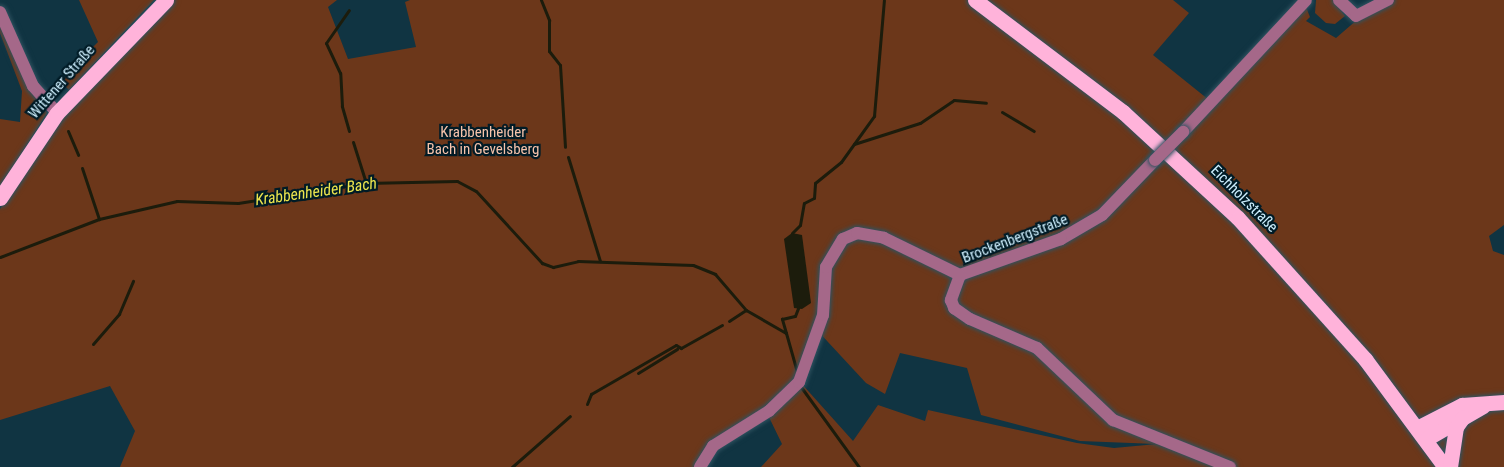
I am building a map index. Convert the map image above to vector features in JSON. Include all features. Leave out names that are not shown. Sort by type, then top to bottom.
[{"type":"main road","name":"Wittener Straße","points":[[0,198],[57,113],[166,0]]},
{"type":"main road","name":"Eichholzstraße","points":[[975,0],[1083,80],[1199,180],[1291,271],[1445,467]]},
{"type":"main road","points":[[1421,434],[1461,405],[1497,402]]},
{"type":"main road","points":[[1421,434],[1497,402]]},
{"type":"main road","points":[[1450,467],[1456,427],[1463,417]]},
{"type":"street","name":"Brockenbergstraße","points":[[1230,467],[1129,429],[1093,405],[1036,348],[962,314],[954,308],[951,292],[960,275],[1080,230],[1119,201],[1306,0]]},
{"type":"street","points":[[1339,0],[1356,16],[1388,0]]},
{"type":"street","points":[[0,12],[33,86],[57,113]]},
{"type":"street","points":[[700,467],[713,446],[769,411],[799,382],[823,315],[826,267],[843,239],[857,233],[878,236],[960,275]]},
{"type":"green space","points":[[79,0],[154,0],[69,90],[62,83],[68,72],[98,42]]},
{"type":"green space","name":"Krabbenheider Bach in Gevelsberg","points":[[173,0],[337,0],[328,7],[348,59],[416,47],[405,2],[410,0],[1173,0],[1189,13],[1153,55],[1214,104],[1306,7],[1310,17],[1306,21],[1336,38],[1358,19],[1393,0],[1504,0],[1504,225],[1489,236],[1493,251],[1504,255],[1504,467],[761,467],[782,444],[766,411],[727,434],[698,467],[120,467],[135,431],[110,386],[0,420],[0,209],[60,118]],"holes":[[[815,328],[866,383],[885,394],[900,353],[967,368],[981,415],[1080,441],[1157,444],[1114,448],[1077,443],[928,410],[925,421],[878,405],[853,441],[801,383]]]},
{"type":"green space","points":[[1316,0],[1333,0],[1345,16],[1335,24],[1326,23],[1315,13]]},
{"type":"green space","points":[[0,18],[30,86],[47,113],[0,187],[0,119],[20,122],[22,91],[0,33]]},
{"type":"shaded area","points":[[792,233],[802,235],[811,303],[802,309],[794,308],[784,239]]},
{"type":"waterway","points":[[541,0],[549,20],[549,51],[560,65],[565,147]]},
{"type":"waterway","points":[[792,233],[800,225],[804,203],[814,198],[815,183],[841,162],[874,116],[884,0]]},
{"type":"waterway","points":[[349,10],[326,43],[340,73],[342,106],[349,131]]},
{"type":"waterway","points":[[854,144],[920,123],[954,100],[986,103]]},
{"type":"waterway","points":[[1002,112],[1034,131]]},
{"type":"waterway","points":[[68,131],[78,155]]},
{"type":"waterway","points":[[353,142],[366,183]]},
{"type":"waterway","points":[[568,157],[600,261]]},
{"type":"waterway","points":[[82,168],[99,219]]},
{"type":"waterway","name":"Krabbenheider Bach","points":[[0,257],[99,219],[177,201],[238,203],[366,183],[457,181],[476,191],[542,263],[553,267],[578,261],[693,265],[715,274],[746,310],[786,333],[797,372]]},
{"type":"waterway","points":[[93,344],[119,314],[133,281]]},
{"type":"waterway","points":[[786,333],[782,319],[795,316],[798,308]]},
{"type":"waterway","points":[[729,321],[746,310]]},
{"type":"waterway","points":[[587,404],[591,394],[676,345],[681,348],[722,325]]},
{"type":"waterway","points":[[638,373],[677,349]]},
{"type":"waterway","name":"Krabbenheider Bach","points":[[801,387],[859,467]]},
{"type":"waterway","points":[[512,467],[570,416]]}]
